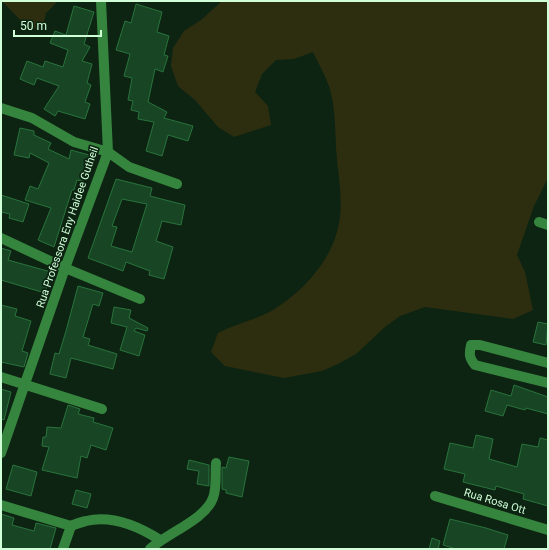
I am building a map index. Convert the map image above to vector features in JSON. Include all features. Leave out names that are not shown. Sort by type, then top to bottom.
[{"type":"street","name":"Rua Professora Eny Haidee Gutheil","points":[[1,453],[65,268],[108,152],[101,1]]},
{"type":"street","points":[[1,108],[32,118],[74,142],[108,152],[129,167],[177,184]]},
{"type":"street","points":[[1,238],[65,268],[140,299]]},
{"type":"street","points":[[548,363],[480,345],[471,345],[469,352],[470,359],[475,364],[548,383]]},
{"type":"street","points":[[1,377],[102,409]]},
{"type":"street","points":[[150,549],[160,540],[188,523],[208,506],[213,497],[216,463]]},
{"type":"street","name":"Rua Rosa Ott","points":[[435,496],[548,530]]},
{"type":"street","points":[[1,505],[71,526],[84,521],[104,519],[126,523],[160,540]]},
{"type":"street","points":[[63,549],[71,526]]},
{"type":"shaded area","points":[[2,1],[58,1],[46,13],[42,31],[25,25]]},
{"type":"shaded area","points":[[222,1],[548,1],[548,178],[534,206],[517,255],[525,272],[533,310],[513,319],[425,307],[400,316],[385,327],[356,354],[338,364],[322,371],[284,378],[225,366],[211,352],[218,333],[260,317],[273,310],[306,284],[324,261],[331,249],[339,223],[341,200],[333,101],[328,83],[313,52],[294,59],[276,60],[262,74],[255,92],[268,106],[271,125],[234,137],[218,127],[195,100],[178,86],[171,66],[173,48],[184,31],[201,20]]},
{"type":"building","points":[[136,4],[162,12],[157,32],[169,36],[164,55],[168,56],[163,72],[155,69],[148,102],[167,112],[164,118],[193,126],[188,141],[168,135],[162,156],[146,151],[154,122],[138,119],[139,112],[131,110],[133,101],[128,100],[132,78],[124,76],[130,54],[116,50],[125,21],[131,23]]},
{"type":"building","points":[[74,6],[94,12],[84,44],[90,47],[82,61],[92,64],[87,83],[91,85],[85,102],[90,104],[85,119],[58,111],[55,116],[44,109],[59,86],[37,78],[34,85],[20,79],[27,61],[43,67],[45,61],[63,67],[68,50],[50,43],[55,31],[66,35]]},
{"type":"building","points":[[20,128],[34,131],[34,135],[51,143],[48,149],[69,159],[71,150],[89,155],[82,181],[77,180],[74,190],[72,190],[54,247],[38,240],[51,208],[25,200],[30,186],[38,189],[49,163],[30,153],[29,158],[14,155]]},
{"type":"building","points":[[116,179],[152,188],[150,196],[185,205],[181,225],[162,221],[156,241],[173,247],[164,279],[149,275],[150,271],[126,262],[123,271],[88,258]],"holes":[[[122,199],[147,204],[132,252],[111,246],[117,227],[112,226]]]},
{"type":"building","points":[[1,195],[29,204],[23,222],[9,218],[10,214],[1,212]]},
{"type":"building","points":[[1,248],[11,251],[8,260],[51,272],[45,293],[1,280]]},
{"type":"building","points":[[78,286],[103,293],[99,306],[93,304],[83,337],[90,339],[88,345],[117,354],[113,369],[71,358],[66,378],[50,374],[55,353],[59,354]]},
{"type":"building","points":[[1,305],[17,309],[15,316],[31,321],[22,351],[28,353],[24,367],[1,362]]},
{"type":"building","points":[[114,307],[131,310],[129,318],[148,328],[147,331],[136,328],[134,331],[145,335],[139,356],[120,350],[127,327],[111,323]]},
{"type":"building","points":[[538,322],[548,324],[546,345],[533,342]]},
{"type":"building","points":[[514,385],[548,397],[548,414],[507,405],[503,416],[485,411],[491,390],[511,396]]},
{"type":"building","points":[[1,389],[11,392],[4,420],[1,419]]},
{"type":"building","points":[[68,405],[80,409],[78,414],[94,418],[93,422],[113,428],[106,450],[91,445],[87,458],[81,456],[77,478],[42,470],[49,447],[42,446],[43,437],[46,437],[47,427],[61,428]]},
{"type":"building","points":[[476,435],[493,439],[489,459],[517,467],[522,444],[538,447],[540,438],[548,440],[548,506],[523,499],[524,494],[496,486],[495,490],[463,482],[465,474],[444,469],[450,443],[473,448]]},
{"type":"building","points":[[229,457],[249,461],[242,497],[226,493],[226,490],[222,489],[222,467],[226,468]]},
{"type":"building","points":[[189,460],[209,465],[209,486],[197,484],[199,471],[187,469]]},
{"type":"building","points":[[13,465],[37,472],[31,496],[6,489]]},
{"type":"building","points":[[76,490],[91,494],[87,508],[72,504]]},
{"type":"building","points":[[1,514],[14,518],[12,525],[34,531],[36,523],[56,528],[50,549],[1,549]]},
{"type":"building","points":[[450,519],[508,535],[504,549],[456,549],[443,545]]},
{"type":"building","points":[[432,538],[440,541],[438,549],[429,549]]}]
